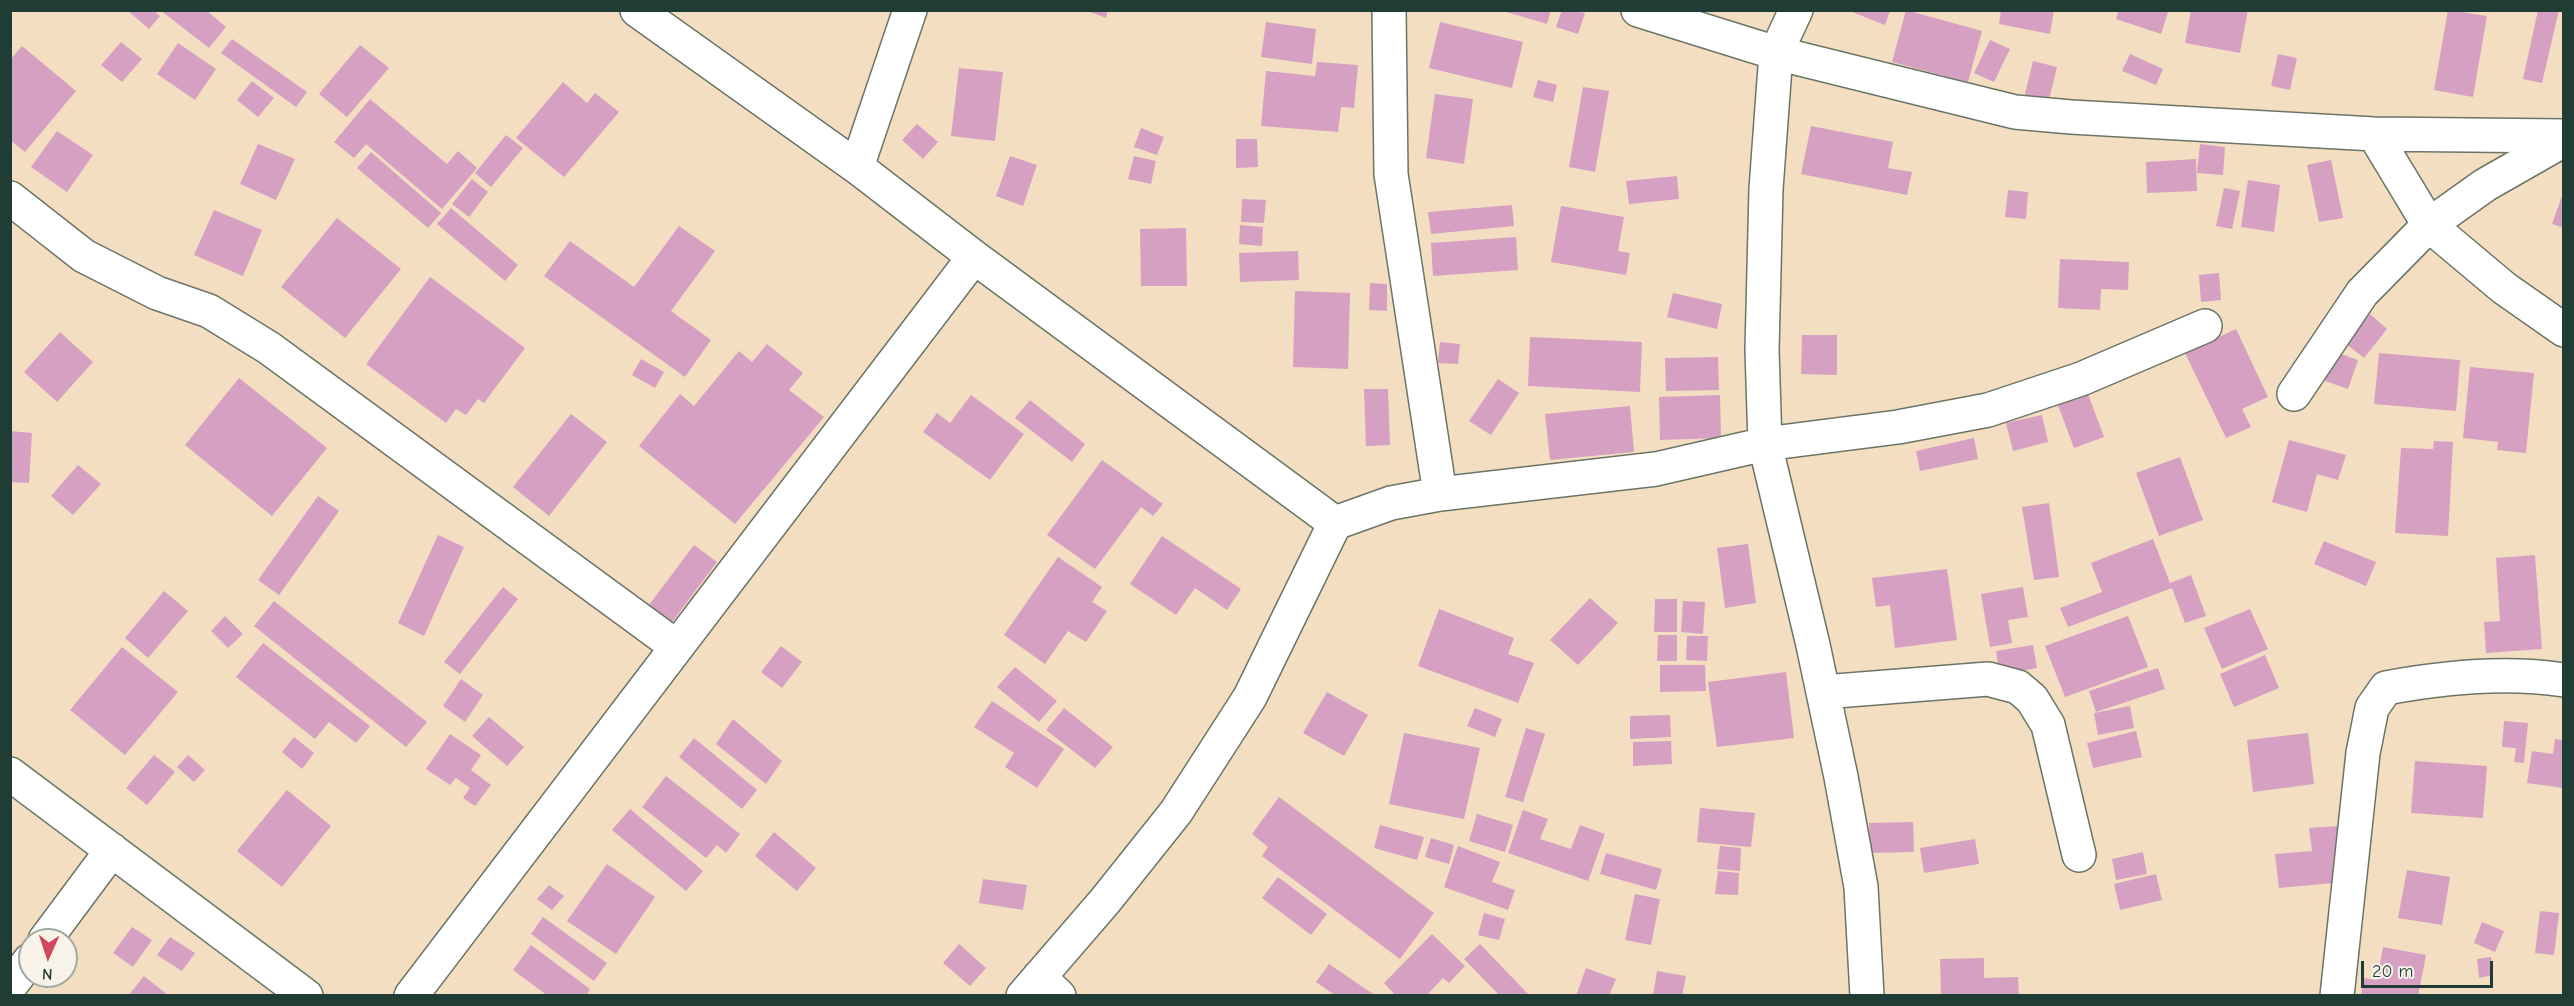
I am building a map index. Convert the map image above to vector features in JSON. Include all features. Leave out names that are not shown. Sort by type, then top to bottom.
[{"type":"street","points":[[637,10],[857,167],[974,258],[1335,523]]},
{"type":"street","points":[[857,167],[910,10]]},
{"type":"street","points":[[1389,10],[1391,174],[1440,494]]},
{"type":"street","points":[[1638,10],[1776,53],[2015,111],[2082,118],[2374,134],[2564,138]]},
{"type":"street","points":[[1796,10],[1776,53],[1766,189],[1762,350],[1765,444],[1823,692],[1861,887],[1866,996]]},
{"type":"street","points":[[2374,134],[2429,225],[2504,288],[2564,330]]},
{"type":"street","points":[[2294,394],[2362,293],[2429,225],[2485,185],[2564,138]]},
{"type":"street","points":[[10,198],[84,256],[157,293],[209,311],[269,348],[677,647]]},
{"type":"street","points":[[411,996],[974,258]]},
{"type":"street","points":[[1040,989],[1105,901],[1176,812],[1250,697],[1335,523],[1391,503],[1440,494],[1656,469],[1765,444],[1898,427],[1988,410],[2081,379],[2205,326]]},
{"type":"street","points":[[2337,996],[2362,753],[2372,708],[2386,688],[2431,680],[2532,676],[2564,680]]},
{"type":"street","points":[[1823,692],[1988,679],[2018,687],[2032,699],[2048,725],[2079,855]]},
{"type":"street","points":[[10,774],[306,996]]},
{"type":"street","points":[[54,928],[112,850]]},
{"type":"building","points":[[127,10],[153,10],[160,16],[149,29]]},
{"type":"building","points":[[160,10],[206,10],[226,27],[209,48]]},
{"type":"building","points":[[1085,10],[1108,10],[1106,18]]},
{"type":"building","points":[[1500,10],[1551,10],[1547,24]]},
{"type":"building","points":[[1562,10],[1585,13],[1578,34],[1556,27]]},
{"type":"building","points":[[1847,10],[1890,10],[1885,25]]},
{"type":"building","points":[[1906,10],[1982,31],[1968,82],[1892,62]]},
{"type":"building","points":[[2001,10],[2054,10],[2050,34],[1999,24]]},
{"type":"building","points":[[2119,10],[2165,10],[2168,12],[2161,34],[2116,19]]},
{"type":"building","points":[[2191,10],[2248,10],[2240,53],[2185,43]]},
{"type":"building","points":[[2448,10],[2487,16],[2473,97],[2434,90]]},
{"type":"building","points":[[2538,10],[2559,10],[2542,83],[2523,79]]},
{"type":"building","points":[[1266,22],[1316,29],[1312,64],[1261,57]]},
{"type":"building","points":[[1440,22],[1523,42],[1512,88],[1429,68]]},
{"type":"building","points":[[232,39],[307,92],[296,107],[221,53]]},
{"type":"building","points":[[1990,40],[2010,49],[1994,82],[1974,73]]},
{"type":"building","points":[[121,42],[142,59],[122,82],[101,65]]},
{"type":"building","points":[[178,43],[216,69],[195,100],[157,74]]},
{"type":"building","points":[[360,45],[389,68],[347,117],[319,94]]},
{"type":"building","points":[[22,46],[76,91],[25,152],[10,140],[10,60]]},
{"type":"building","points":[[2130,54],[2163,69],[2156,85],[2122,71]]},
{"type":"building","points":[[2278,54],[2297,58],[2290,90],[2271,86]]},
{"type":"building","points":[[2033,61],[2057,67],[2047,108],[2023,102]]},
{"type":"building","points":[[1317,62],[1358,65],[1354,108],[1341,107],[1338,132],[1261,126],[1266,71],[1315,76]]},
{"type":"building","points":[[959,68],[1003,72],[995,141],[951,136]]},
{"type":"building","points":[[1538,80],[1557,85],[1553,102],[1533,97]]},
{"type":"building","points":[[252,81],[274,98],[258,117],[237,100]]},
{"type":"building","points":[[563,82],[587,103],[595,93],[619,112],[564,177],[516,138]]},
{"type":"building","points":[[1583,87],[1609,91],[1595,172],[1569,167]]},
{"type":"building","points":[[1435,94],[1473,99],[1464,164],[1426,158]]},
{"type":"building","points":[[370,99],[447,164],[458,151],[477,168],[442,209],[366,144],[354,158],[334,142]]},
{"type":"building","points":[[917,124],[938,142],[923,159],[902,140]]},
{"type":"building","points":[[1811,126],[1893,142],[1888,168],[1912,172],[1907,195],[1801,174]]},
{"type":"building","points":[[1141,128],[1164,137],[1157,155],[1134,147]]},
{"type":"building","points":[[57,131],[93,155],[67,192],[31,167]]},
{"type":"building","points":[[506,135],[523,148],[491,187],[475,173]]},
{"type":"building","points":[[1236,139],[1257,139],[1258,167],[1236,168]]},
{"type":"building","points":[[258,144],[295,159],[276,200],[240,184]]},
{"type":"building","points":[[2200,144],[2225,147],[2223,175],[2197,173]]},
{"type":"building","points":[[371,152],[441,213],[428,228],[357,168]]},
{"type":"building","points":[[1010,156],[1037,165],[1023,206],[996,196]]},
{"type":"building","points":[[1134,156],[1156,161],[1151,184],[1128,179]]},
{"type":"building","points":[[2196,159],[2197,191],[2147,193],[2146,162]]},
{"type":"building","points":[[2331,160],[2343,218],[2319,222],[2307,165]]},
{"type":"building","points":[[1677,176],[1679,199],[1629,204],[1626,181]]},
{"type":"building","points":[[472,179],[488,192],[469,217],[452,204]]},
{"type":"building","points":[[2248,180],[2280,185],[2274,232],[2241,227]]},
{"type":"building","points":[[2224,188],[2240,191],[2232,229],[2216,226]]},
{"type":"building","points":[[2008,190],[2028,192],[2026,219],[2005,217]]},
{"type":"building","points":[[2564,193],[2564,228],[2552,224]]},
{"type":"building","points":[[1242,199],[1266,200],[1264,223],[1241,222]]},
{"type":"building","points":[[1512,205],[1514,226],[1431,234],[1428,212]]},
{"type":"building","points":[[1561,206],[1624,217],[1618,251],[1630,253],[1626,275],[1551,262]]},
{"type":"building","points":[[451,208],[518,265],[505,281],[437,224]]},
{"type":"building","points":[[214,210],[262,230],[243,276],[194,255]]},
{"type":"building","points":[[337,218],[401,269],[345,338],[281,287]]},
{"type":"building","points":[[1240,225],[1263,227],[1262,246],[1239,244]]},
{"type":"building","points":[[679,226],[715,251],[671,311],[711,340],[685,377],[544,276],[570,241],[634,287]]},
{"type":"building","points":[[1186,228],[1187,286],[1141,286],[1140,229]]},
{"type":"building","points":[[1516,237],[1518,270],[1433,276],[1431,243]]},
{"type":"building","points":[[1298,251],[1299,280],[1240,282],[1239,253]]},
{"type":"building","points":[[2060,259],[2129,262],[2128,290],[2101,289],[2100,310],[2058,308]]},
{"type":"building","points":[[2219,273],[2221,300],[2201,302],[2199,275]]},
{"type":"building","points":[[430,277],[525,348],[484,403],[478,399],[466,415],[456,409],[446,423],[366,364]]},
{"type":"building","points":[[1370,283],[1387,284],[1387,311],[1369,310]]},
{"type":"building","points":[[1295,291],[1350,293],[1348,369],[1293,367]]},
{"type":"building","points":[[1673,293],[1722,304],[1717,329],[1667,317]]},
{"type":"building","points":[[2370,314],[2387,329],[2364,358],[2345,343]]},
{"type":"building","points":[[2236,329],[2268,397],[2242,409],[2251,427],[2226,438],[2185,353]]},
{"type":"building","points":[[60,332],[93,362],[57,402],[24,372]]},
{"type":"building","points":[[1802,335],[1837,335],[1837,375],[1801,374]]},
{"type":"building","points":[[1530,337],[1642,342],[1640,392],[1528,386]]},
{"type":"building","points":[[1440,342],[1460,344],[1458,364],[1438,363]]},
{"type":"building","points":[[767,344],[803,373],[789,390],[824,417],[735,524],[639,446],[680,394],[694,406],[739,351],[752,362]]},
{"type":"building","points":[[2335,352],[2358,360],[2348,389],[2325,381]]},
{"type":"building","points":[[2379,353],[2460,360],[2456,411],[2374,404]]},
{"type":"building","points":[[1718,357],[1719,390],[1666,391],[1665,358]]},
{"type":"building","points":[[641,359],[664,372],[655,388],[632,375]]},
{"type":"building","points":[[2470,367],[2534,373],[2526,453],[2497,450],[2498,442],[2463,438]]},
{"type":"building","points":[[239,378],[327,448],[272,516],[185,445]]},
{"type":"building","points":[[1498,379],[1519,393],[1491,435],[1469,421]]},
{"type":"building","points":[[1364,389],[1388,389],[1390,445],[1366,446]]},
{"type":"building","points":[[2088,394],[2104,437],[2074,448],[2058,405]]},
{"type":"building","points":[[971,395],[1024,434],[990,480],[923,432],[937,413],[950,423]]},
{"type":"building","points":[[1720,395],[1721,438],[1660,440],[1659,397]]},
{"type":"building","points":[[1030,400],[1085,444],[1072,462],[1015,418]]},
{"type":"building","points":[[1630,406],[1634,452],[1550,460],[1545,414]]},
{"type":"building","points":[[571,414],[607,442],[549,516],[513,487]]},
{"type":"building","points":[[2042,415],[2048,442],[2013,451],[2006,423]]},
{"type":"building","points":[[10,431],[32,433],[29,483],[10,482]]},
{"type":"building","points":[[1974,438],[1978,459],[1920,471],[1916,451]]},
{"type":"building","points":[[2289,440],[2346,455],[2338,480],[2317,474],[2307,512],[2272,502]]},
{"type":"building","points":[[2434,441],[2453,442],[2448,536],[2395,533],[2401,448],[2433,449]]},
{"type":"building","points":[[2180,457],[2203,520],[2159,536],[2136,473]]},
{"type":"building","points":[[1102,460],[1163,504],[1153,516],[1141,507],[1095,569],[1047,535]]},
{"type":"building","points":[[78,465],[101,484],[73,515],[51,496]]},
{"type":"building","points":[[318,496],[339,511],[279,595],[258,580]]},
{"type":"building","points":[[2049,503],[2059,577],[2034,580],[2022,507]]},
{"type":"building","points":[[438,535],[464,547],[424,636],[398,623]]},
{"type":"building","points":[[1162,536],[1241,589],[1227,610],[1195,588],[1176,615],[1130,584]]},
{"type":"building","points":[[2153,539],[2170,583],[2191,575],[2206,616],[2185,623],[2172,588],[2068,627],[2060,608],[2102,592],[2091,563]]},
{"type":"building","points":[[2324,541],[2376,562],[2366,586],[2314,564]]},
{"type":"building","points":[[1748,544],[1756,603],[1725,608],[1717,548]]},
{"type":"building","points":[[694,545],[717,562],[669,626],[646,609]]},
{"type":"building","points":[[2535,555],[2542,649],[2486,653],[2484,622],[2500,621],[2496,558]]},
{"type":"building","points":[[1058,557],[1102,587],[1092,602],[1107,611],[1086,642],[1068,631],[1045,664],[1004,635]]},
{"type":"building","points":[[1947,569],[1957,640],[1895,648],[1890,605],[1876,607],[1872,578]]},
{"type":"building","points":[[503,587],[518,599],[460,674],[444,662]]},
{"type":"building","points":[[2023,587],[2028,617],[2008,620],[2012,643],[1990,647],[1981,594]]},
{"type":"building","points":[[164,591],[188,611],[148,658],[125,638]]},
{"type":"building","points":[[1590,598],[1618,623],[1578,665],[1550,640]]},
{"type":"building","points":[[1655,599],[1677,599],[1677,632],[1654,632]]},
{"type":"building","points":[[274,601],[427,722],[406,747],[254,626]]},
{"type":"building","points":[[1683,601],[1705,602],[1703,634],[1681,632]]},
{"type":"building","points":[[1439,609],[1514,638],[1508,654],[1534,663],[1518,703],[1418,666]]},
{"type":"building","points":[[2250,609],[2268,649],[2222,669],[2204,628]]},
{"type":"building","points":[[225,616],[243,634],[228,648],[211,631]]},
{"type":"building","points":[[2128,616],[2148,667],[2065,697],[2045,646]]},
{"type":"building","points":[[1658,635],[1677,635],[1677,661],[1657,661]]},
{"type":"building","points":[[1687,636],[1708,636],[1707,661],[1686,660]]},
{"type":"building","points":[[263,643],[370,726],[356,743],[329,722],[315,739],[236,677]]},
{"type":"building","points":[[2033,645],[2037,668],[2000,675],[1996,651]]},
{"type":"building","points":[[781,646],[802,662],[782,688],[761,672]]},
{"type":"building","points":[[122,647],[178,692],[125,755],[70,710]]},
{"type":"building","points":[[2265,655],[2279,688],[2234,707],[2220,674]]},
{"type":"building","points":[[1660,665],[1705,665],[1706,691],[1660,692]]},
{"type":"building","points":[[1015,667],[1057,701],[1039,722],[997,687]]},
{"type":"building","points":[[2158,668],[2165,689],[2096,712],[2089,691]]},
{"type":"building","points":[[1786,672],[1794,738],[1717,747],[1708,682]]},
{"type":"building","points":[[461,679],[483,695],[465,722],[443,706]]},
{"type":"building","points":[[1327,692],[1368,715],[1344,756],[1303,733]]},
{"type":"building","points":[[992,701],[1064,749],[1037,788],[1005,767],[1014,753],[974,727]]},
{"type":"building","points":[[2130,706],[2134,728],[2098,735],[2094,713]]},
{"type":"building","points":[[1064,708],[1113,747],[1095,768],[1046,730]]},
{"type":"building","points":[[1475,708],[1502,719],[1495,737],[1467,726]]},
{"type":"building","points":[[1670,715],[1671,737],[1630,739],[1630,716]]},
{"type":"building","points":[[489,717],[524,747],[507,766],[472,736]]},
{"type":"building","points":[[733,719],[782,761],[766,784],[716,744]]},
{"type":"building","points":[[2504,721],[2528,723],[2524,763],[2514,762],[2516,748],[2502,747]]},
{"type":"building","points":[[1526,728],[1545,734],[1523,802],[1505,797]]},
{"type":"building","points":[[2136,731],[2142,757],[2093,768],[2087,743]]},
{"type":"building","points":[[1404,733],[1480,748],[1464,819],[1389,804]]},
{"type":"building","points":[[2308,733],[2314,784],[2253,792],[2247,740]]},
{"type":"building","points":[[450,734],[481,755],[471,770],[491,785],[475,806],[463,798],[470,788],[456,778],[450,785],[426,769]]},
{"type":"building","points":[[294,737],[314,753],[302,769],[282,752]]},
{"type":"building","points":[[694,738],[757,790],[742,809],[679,757]]},
{"type":"building","points":[[2555,739],[2564,740],[2564,788],[2527,783],[2532,751],[2553,754]]},
{"type":"building","points":[[1671,741],[1672,764],[1633,766],[1633,742]]},
{"type":"building","points":[[154,755],[175,772],[147,805],[126,788]]},
{"type":"building","points":[[188,755],[205,770],[194,782],[177,767]]},
{"type":"building","points":[[2415,761],[2487,766],[2483,818],[2411,813]]},
{"type":"building","points":[[666,776],[740,834],[726,853],[717,845],[706,858],[642,807]]},
{"type":"building","points":[[287,790],[331,826],[282,887],[237,851]]},
{"type":"building","points":[[1279,797],[1434,913],[1400,959],[1262,856],[1268,847],[1252,834]]},
{"type":"building","points":[[1700,808],[1755,813],[1751,847],[1697,842]]},
{"type":"building","points":[[630,809],[703,871],[686,891],[612,830]]},
{"type":"building","points":[[1523,810],[1548,819],[1540,839],[1571,849],[1580,825],[1605,834],[1588,881],[1508,853]]},
{"type":"building","points":[[1477,814],[1513,825],[1505,852],[1469,841]]},
{"type":"building","points":[[1913,822],[1914,852],[1870,853],[1869,823]]},
{"type":"building","points":[[1380,825],[1424,837],[1417,860],[1374,848]]},
{"type":"building","points":[[2338,826],[2344,882],[2279,888],[2275,854],[2312,851],[2309,828]]},
{"type":"building","points":[[774,832],[816,868],[797,891],[755,856]]},
{"type":"building","points":[[1431,838],[1454,845],[1449,864],[1425,857]]},
{"type":"building","points":[[1975,839],[1979,864],[1924,873],[1920,848]]},
{"type":"building","points":[[1458,846],[1500,862],[1492,882],[1515,890],[1508,910],[1444,887]]},
{"type":"building","points":[[1720,846],[1741,848],[1740,871],[1717,869]]},
{"type":"building","points":[[2143,852],[2147,874],[2116,880],[2112,859]]},
{"type":"building","points":[[1606,853],[1662,869],[1656,890],[1600,874]]},
{"type":"building","points":[[607,864],[655,897],[616,954],[567,921]]},
{"type":"building","points":[[2407,870],[2450,877],[2442,925],[2398,918]]},
{"type":"building","points":[[1718,871],[1739,873],[1738,895],[1715,894]]},
{"type":"building","points":[[2156,874],[2162,900],[2120,910],[2114,884]]},
{"type":"building","points":[[1278,877],[1327,914],[1311,935],[1262,898]]},
{"type":"building","points":[[983,879],[1027,885],[1023,910],[979,903]]},
{"type":"building","points":[[549,885],[564,896],[552,910],[537,899]]},
{"type":"building","points":[[1635,894],[1660,899],[1651,945],[1625,940]]},
{"type":"building","points":[[2540,911],[2559,913],[2554,955],[2535,953]]},
{"type":"building","points":[[1484,913],[1505,919],[1499,940],[1478,935]]},
{"type":"building","points":[[543,917],[607,963],[594,981],[531,934]]},
{"type":"building","points":[[2482,922],[2504,931],[2495,952],[2474,943]]},
{"type":"building","points":[[132,927],[152,940],[133,967],[113,953]]},
{"type":"building","points":[[1432,934],[1465,966],[1449,983],[1443,978],[1426,996],[1396,996],[1384,983]]},
{"type":"building","points":[[170,937],[195,953],[182,971],[157,955]]},
{"type":"building","points":[[959,944],[986,968],[970,986],[943,963]]},
{"type":"building","points":[[1480,944],[1530,996],[1500,996],[1464,959]]},
{"type":"building","points":[[531,945],[590,989],[586,996],[548,996],[513,970]]},
{"type":"building","points":[[2383,947],[2426,955],[2418,996],[2361,996],[2364,978],[2377,980]]},
{"type":"building","points":[[2491,957],[2493,975],[2479,978],[2477,959]]},
{"type":"building","points":[[1984,958],[1984,978],[2018,977],[2019,996],[1941,996],[1940,959]]},
{"type":"building","points":[[1329,964],[1376,996],[1336,996],[1316,982]]},
{"type":"building","points":[[1586,968],[1616,979],[1609,996],[1576,996]]},
{"type":"building","points":[[1657,971],[1686,976],[1682,996],[1653,996]]},
{"type":"building","points":[[144,976],[169,996],[128,996]]}]
